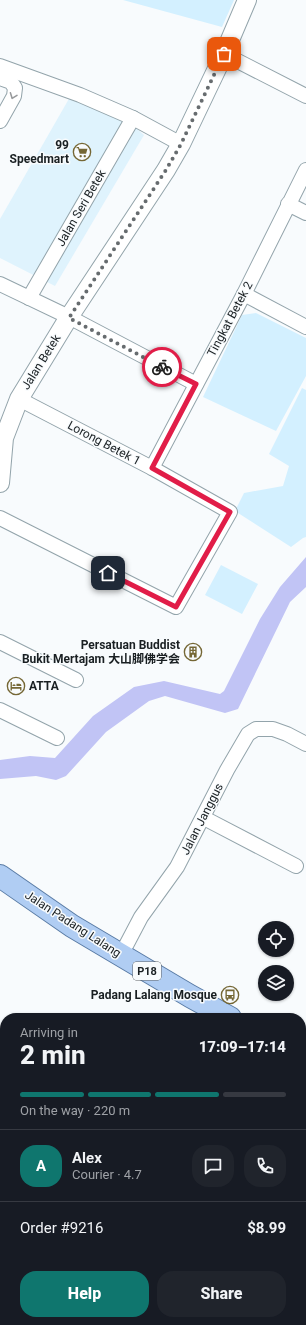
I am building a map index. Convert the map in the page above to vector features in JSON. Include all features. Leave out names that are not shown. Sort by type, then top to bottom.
[{"type":"main road","name":"Jalan Padang Lalang","points":[[0,876],[72,926],[221,1013]]},
{"type":"street","name":"Jalan Betek","points":[[0,483],[4,438],[19,399],[69,318],[162,176],[181,144],[224,54],[247,0]]},
{"type":"street","points":[[224,54],[306,96]]},
{"type":"street","points":[[0,66],[80,95],[133,118],[181,144]]},
{"type":"street","points":[[0,78],[10,82],[16,88],[14,96],[0,121]]},
{"type":"street","name":"Jalan Seri Betek","points":[[29,298],[133,118]]},
{"type":"street","name":"Tingkat Betek 2","points":[[152,468],[244,294],[306,170]]},
{"type":"street","points":[[288,204],[306,214]]},
{"type":"street","points":[[0,284],[196,384]]},
{"type":"street","points":[[244,294],[306,326]]},
{"type":"street","name":"Lorong Betek 1","points":[[0,518],[176,607],[230,512],[152,468],[19,399]]},
{"type":"street","points":[[0,642],[76,680]]},
{"type":"street","points":[[0,710],[57,738]]},
{"type":"street","name":"Jalan Janggus","points":[[121,955],[141,917],[177,867],[204,818],[227,770],[248,734],[256,729],[273,729],[306,744]]},
{"type":"street","points":[[204,818],[296,866]]},
{"type":"shaded area","points":[[123,0],[234,0],[222,27]]},
{"type":"shaded area","points":[[70,97],[124,118],[144,135],[55,286],[0,258],[0,219]]},
{"type":"shaded area","points":[[256,313],[306,338],[306,376],[276,431],[203,397],[242,315]]},
{"type":"shaded area","points":[[302,388],[306,390],[306,537],[291,547],[235,511],[244,493],[283,486],[289,466],[269,454]]},
{"type":"shaded area","points":[[221,565],[258,584],[242,614],[205,595]]},
{"type":"water","points":[[306,557],[306,587],[290,602],[238,709],[225,713],[165,696],[149,701],[106,732],[66,776],[56,780],[36,776],[0,779],[0,760],[30,756],[55,758],[93,716],[134,687],[164,681],[220,694],[224,691],[260,619],[280,587]]},
{"type":"way so far","points":[[162,367],[69,318],[166,170],[181,144],[224,54]]},
{"type":"place","name":"99 Speedmart","points":[[82,152]]},
{"type":"place","name":"Persatuan Buddist Bukit Mertajam 大山脚佛学会","points":[[193,652]]},
{"type":"place","name":"ATTA","points":[[16,686]]},
{"type":"place","name":"Padang Lalang Mosque","points":[[230,995]]},
{"type":"route","points":[[108,573],[176,607],[230,512],[152,468],[196,384],[162,367]]}]
